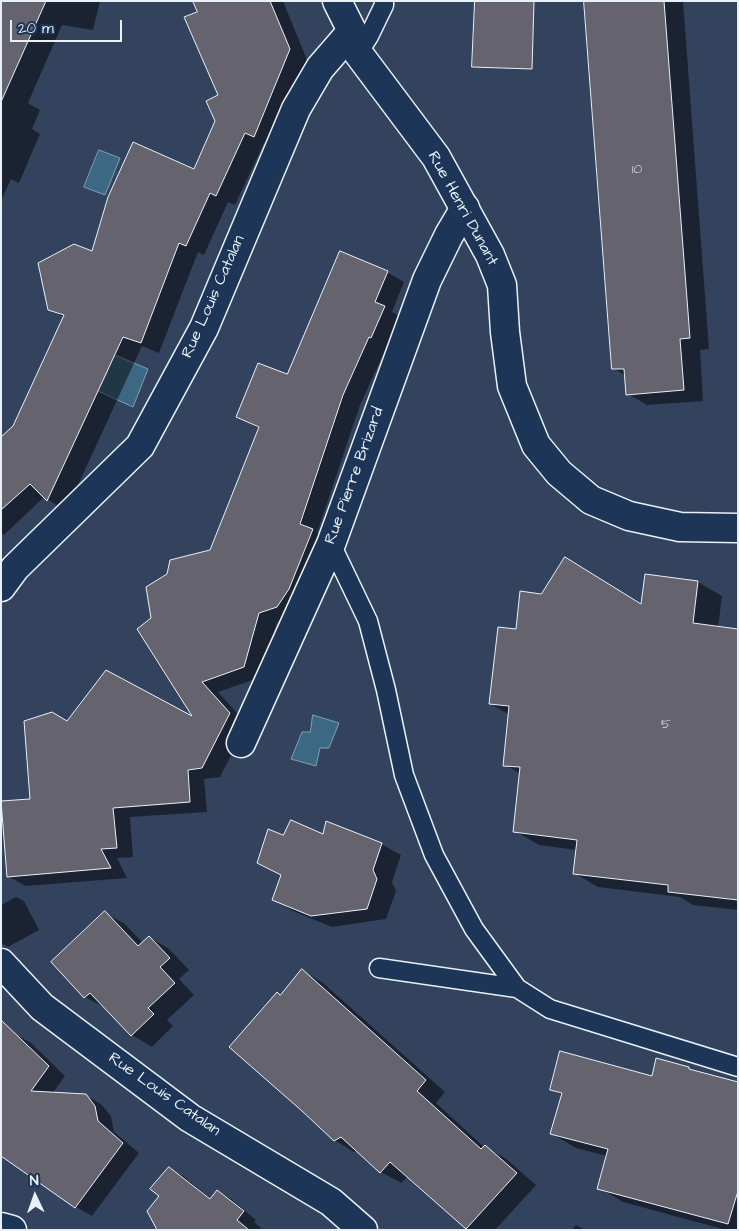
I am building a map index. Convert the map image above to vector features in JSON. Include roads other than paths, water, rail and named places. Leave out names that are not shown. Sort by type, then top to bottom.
[{"type":"street","points":[[337,1],[355,42]]},
{"type":"street","name":"Rue Henri Dunant","points":[[355,42],[436,157],[490,255],[502,285],[505,332],[512,386],[536,445],[559,473],[591,500],[629,516],[680,527],[738,528]]},
{"type":"street","name":"Rue Louis Catalan","points":[[1,587],[15,568],[140,446],[204,328],[296,109],[320,68],[355,42]]},
{"type":"street","name":"Rue Pierre Brizard","points":[[241,743],[331,544],[427,280],[449,235],[465,208]]},
{"type":"street","name":"Rue Louis Catalan","points":[[1,963],[42,1007],[190,1118],[332,1202],[363,1230]]},
{"type":"street","points":[[1,1227],[12,1230]]},
{"type":"lane","points":[[355,42],[369,36],[384,5],[384,1]]},
{"type":"lane","points":[[331,544],[368,621],[386,690],[404,775],[434,855],[474,929],[517,988],[550,1009],[738,1067]]},
{"type":"lane","points":[[380,968],[517,988]]},
{"type":"water","points":[[99,150],[120,158],[105,195],[84,187]]},
{"type":"water","points":[[103,350],[148,369],[133,407],[98,391],[108,371],[97,366]]},
{"type":"water","points":[[313,715],[339,723],[329,748],[320,748],[316,766],[291,759],[302,732],[310,732]]}]
